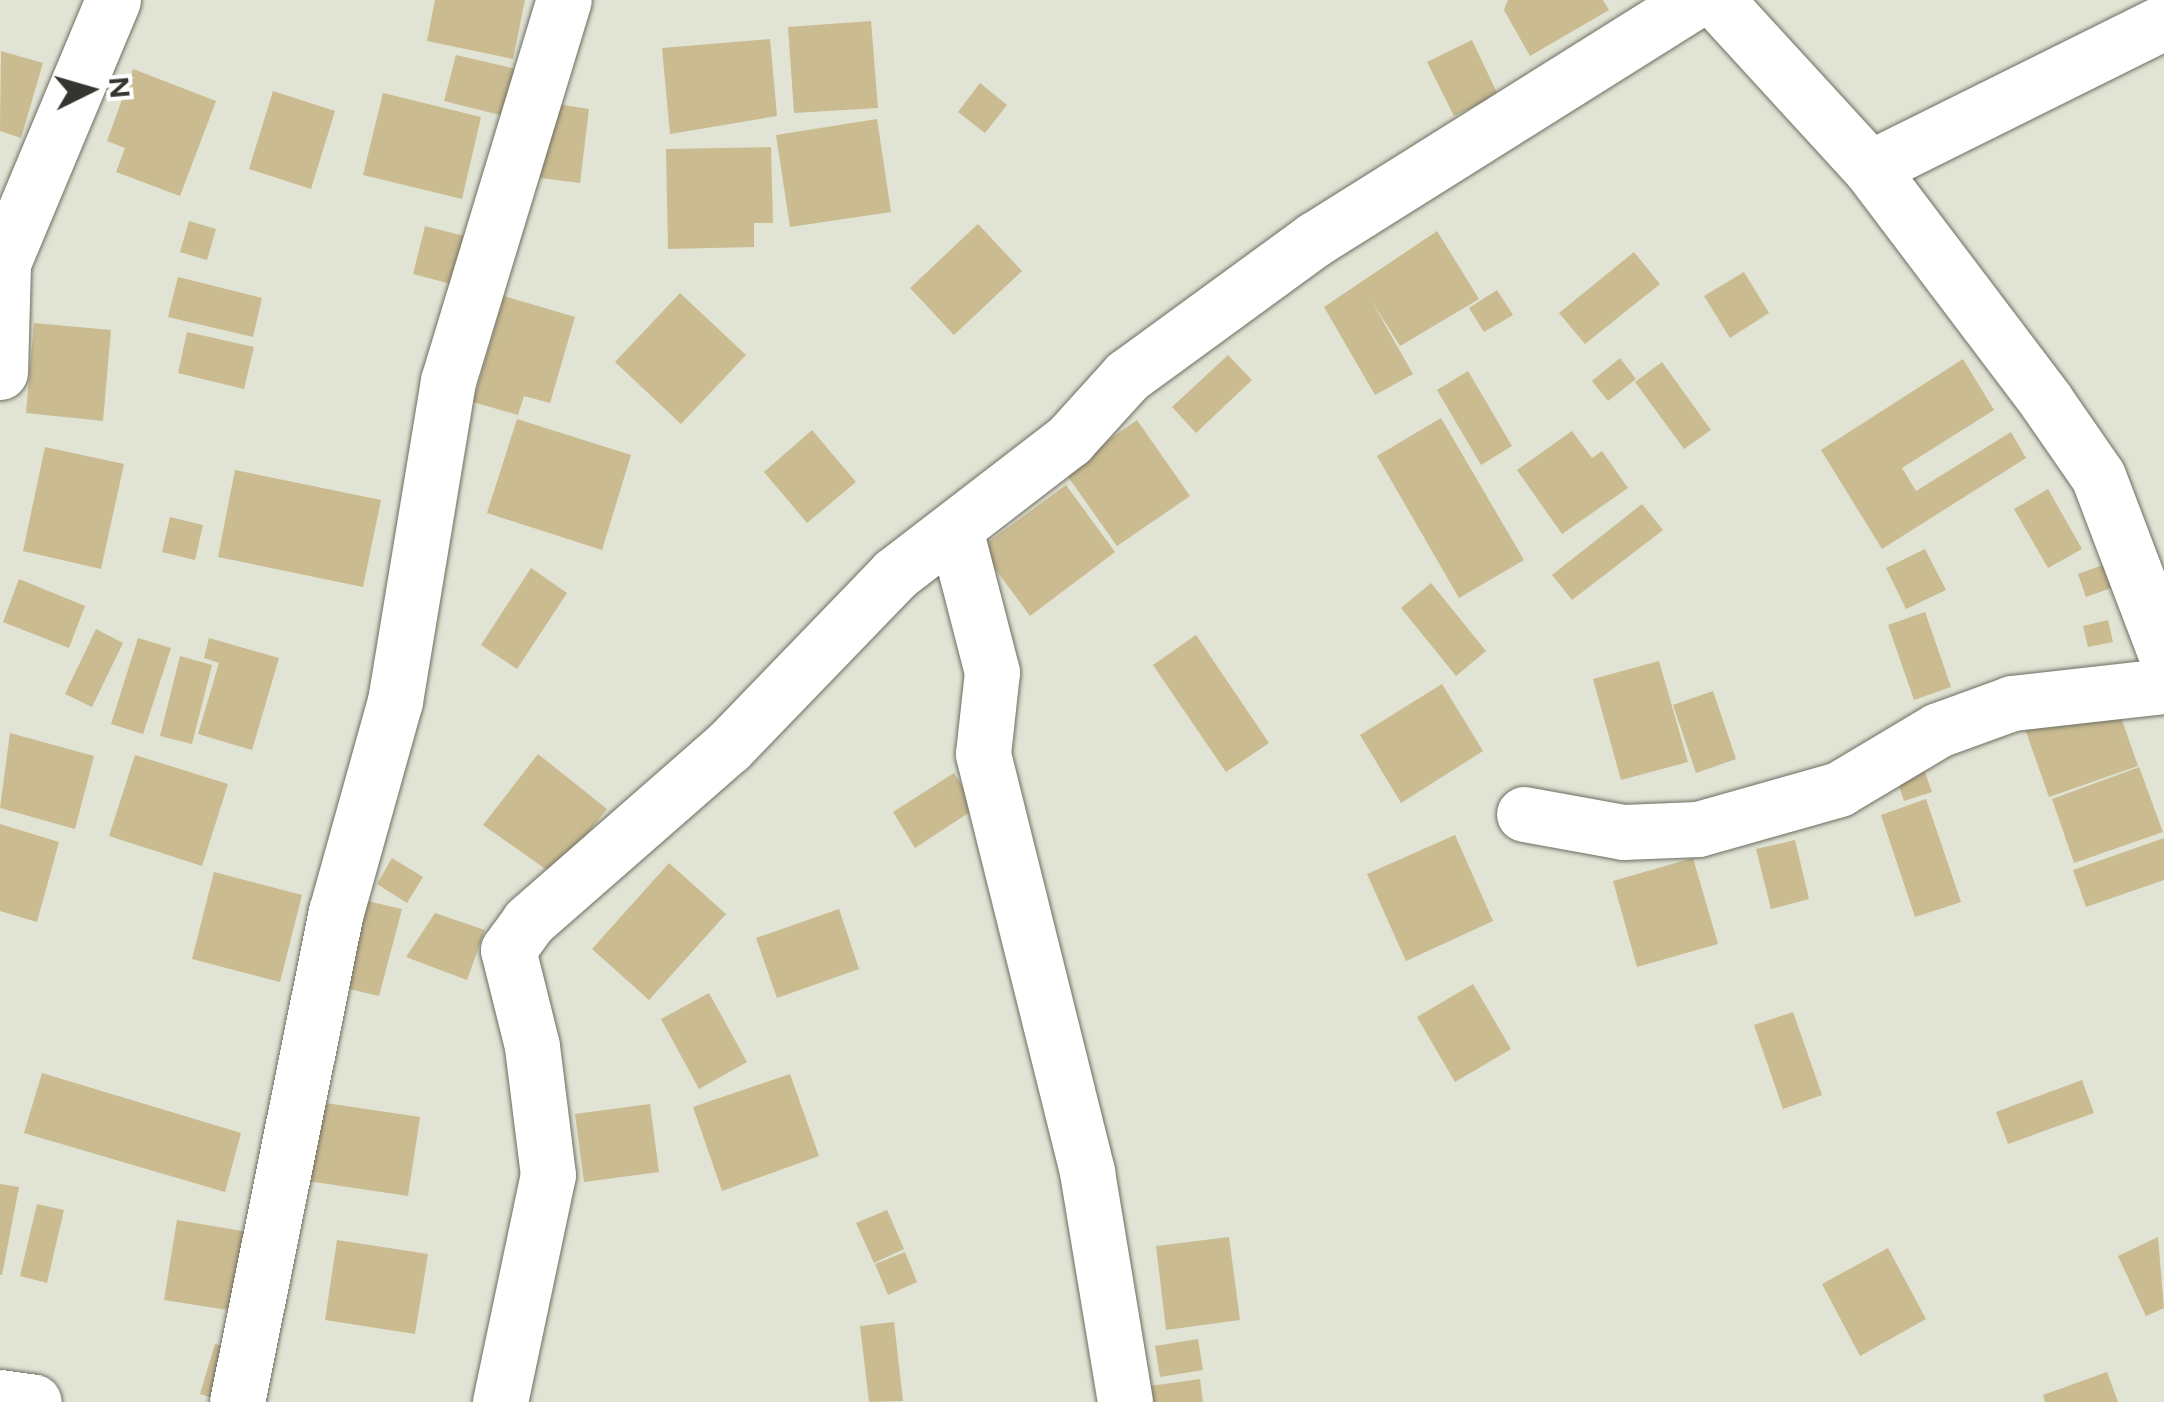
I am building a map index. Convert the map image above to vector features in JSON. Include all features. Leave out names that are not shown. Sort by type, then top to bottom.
[{"type":"street","points":[[0,372],[3,264],[113,0]]},
{"type":"street","points":[[237,1402],[336,912],[395,701],[448,381],[564,0]]},
{"type":"street","points":[[500,1402],[548,1175],[532,1046],[508,950],[574,876],[728,747],[882,586],[1219,306],[1696,0]]},
{"type":"street","points":[[1716,0],[1870,168],[2098,476],[2146,549],[2164,650]]},
{"type":"street","points":[[1870,168],[2164,22]]},
{"type":"street","points":[[955,529],[992,672],[983,754],[1086,1172],[1125,1402]]},
{"type":"street","points":[[1524,814],[1624,832],[1698,829],[1838,788],[1938,730],[2012,704],[2164,686]]},
{"type":"street","points":[[0,1397],[34,1402]]},
{"type":"building","points":[[435,0],[525,0],[513,59],[427,41]]},
{"type":"building","points":[[1508,0],[1603,0],[1609,10],[1530,56],[1504,10]]},
{"type":"building","points":[[871,21],[878,108],[794,113],[788,27]]},
{"type":"building","points":[[770,39],[777,116],[670,134],[662,48]]},
{"type":"building","points":[[1472,40],[1498,95],[1454,116],[1427,62]]},
{"type":"building","points":[[1,51],[43,63],[21,138],[0,131]]},
{"type":"building","points":[[456,55],[516,69],[504,116],[444,101]]},
{"type":"building","points":[[133,69],[216,101],[180,196],[116,172],[125,148],[107,141]]},
{"type":"building","points":[[980,83],[1007,105],[985,133],[958,112]]},
{"type":"building","points":[[273,91],[335,111],[311,189],[249,169]]},
{"type":"building","points":[[383,93],[481,117],[462,199],[363,175]]},
{"type":"building","points":[[550,103],[589,109],[580,183],[540,178]]},
{"type":"building","points":[[877,119],[891,212],[790,227],[776,135]]},
{"type":"building","points":[[771,147],[773,223],[754,223],[754,247],[668,249],[666,149]]},
{"type":"building","points":[[189,221],[216,229],[207,260],[180,252]]},
{"type":"building","points":[[978,224],[1022,271],[954,335],[910,288]]},
{"type":"building","points":[[425,226],[464,236],[451,284],[413,274]]},
{"type":"building","points":[[1437,231],[1479,299],[1400,346],[1371,300],[1413,374],[1375,395],[1324,307]]},
{"type":"building","points":[[1634,252],[1660,284],[1585,344],[1559,313]]},
{"type":"building","points":[[1744,272],[1769,313],[1730,338],[1704,296]]},
{"type":"building","points":[[178,277],[262,298],[253,337],[168,317]]},
{"type":"building","points":[[1497,290],[1513,315],[1484,332],[1469,308]]},
{"type":"building","points":[[680,293],[746,355],[681,424],[615,362]]},
{"type":"building","points":[[504,296],[575,317],[550,403],[524,396],[518,415],[473,402]]},
{"type":"building","points":[[34,323],[111,330],[103,421],[26,413]]},
{"type":"building","points":[[187,332],[254,347],[244,389],[178,373]]},
{"type":"building","points":[[1228,355],[1252,380],[1196,433],[1172,407]]},
{"type":"building","points":[[1620,358],[1636,379],[1608,401],[1592,381]]},
{"type":"building","points":[[1963,359],[1994,410],[1902,468],[1916,491],[2011,432],[2026,458],[1882,549],[1821,450]]},
{"type":"building","points":[[1662,362],[1711,430],[1684,449],[1635,382]]},
{"type":"building","points":[[1468,371],[1512,446],[1481,465],[1437,390]]},
{"type":"building","points":[[1441,418],[1524,560],[1459,598],[1377,456]]},
{"type":"building","points":[[517,419],[631,455],[602,550],[487,513]]},
{"type":"building","points":[[1137,420],[1190,496],[1117,546],[1064,471]]},
{"type":"building","points":[[812,430],[856,482],[807,523],[764,472]]},
{"type":"building","points":[[1572,431],[1592,458],[1602,451],[1628,488],[1562,534],[1517,470]]},
{"type":"building","points":[[45,447],[124,464],[101,569],[23,551]]},
{"type":"building","points":[[235,470],[381,500],[363,587],[218,557]]},
{"type":"building","points":[[1066,485],[1115,552],[1030,616],[980,548]]},
{"type":"building","points":[[2048,489],[2082,549],[2048,568],[2014,509]]},
{"type":"building","points":[[1642,504],[1663,530],[1572,600],[1552,575]]},
{"type":"building","points":[[170,517],[203,525],[195,560],[162,552]]},
{"type":"building","points":[[1925,549],[1946,590],[1906,609],[1886,568]]},
{"type":"building","points":[[2103,565],[2111,588],[2086,597],[2078,574]]},
{"type":"building","points":[[531,568],[567,593],[517,669],[481,645]]},
{"type":"building","points":[[19,579],[85,606],[69,648],[3,622]]},
{"type":"building","points":[[1431,583],[1486,651],[1456,676],[1401,608]]},
{"type":"building","points":[[1925,612],[1951,687],[1914,700],[1888,625]]},
{"type":"building","points":[[2108,620],[2113,642],[2088,647],[2083,626]]},
{"type":"building","points":[[96,629],[123,643],[92,707],[65,694]]},
{"type":"building","points":[[1196,635],[1269,743],[1226,772],[1153,665]]},
{"type":"building","points":[[138,638],[171,648],[143,734],[111,724]]},
{"type":"building","points":[[209,638],[279,658],[252,750],[198,734],[219,663],[204,658]]},
{"type":"building","points":[[180,656],[212,665],[192,744],[160,736]]},
{"type":"building","points":[[1659,661],[1688,762],[1621,780],[1593,679]]},
{"type":"building","points":[[1442,684],[1483,751],[1401,803],[1360,735]]},
{"type":"building","points":[[1713,691],[1736,759],[1696,773],[1673,705]]},
{"type":"building","points":[[2114,697],[2138,766],[2049,797],[2025,729]]},
{"type":"building","points":[[10,733],[94,756],[75,829],[0,808]]},
{"type":"building","points":[[538,754],[607,809],[554,875],[483,825]]},
{"type":"building","points":[[135,755],[228,784],[202,866],[109,836]]},
{"type":"building","points":[[1922,764],[1932,792],[1904,801],[1895,774]]},
{"type":"building","points":[[2139,767],[2163,832],[2074,863],[2052,799]]},
{"type":"building","points":[[954,773],[976,808],[915,848],[893,812]]},
{"type":"building","points":[[1926,799],[1961,902],[1915,917],[1881,815]]},
{"type":"building","points":[[0,824],[59,842],[37,922],[0,911]]},
{"type":"building","points":[[1455,835],[1493,921],[1406,961],[1367,874]]},
{"type":"building","points":[[2164,838],[2164,880],[2086,907],[2073,870]]},
{"type":"building","points":[[1795,840],[1809,899],[1771,909],[1756,849]]},
{"type":"building","points":[[392,858],[423,877],[407,903],[377,884]]},
{"type":"building","points":[[1693,858],[1718,944],[1637,967],[1613,881]]},
{"type":"building","points":[[669,863],[726,914],[649,1000],[592,949]]},
{"type":"building","points":[[214,872],[302,895],[280,982],[192,959]]},
{"type":"building","points":[[367,901],[402,909],[379,996],[345,988]]},
{"type":"building","points":[[839,909],[859,969],[777,998],[756,938]]},
{"type":"building","points":[[435,913],[485,930],[467,980],[406,957]]},
{"type":"building","points":[[1473,984],[1511,1049],[1455,1082],[1417,1017]]},
{"type":"building","points":[[709,993],[747,1062],[699,1089],[661,1019]]},
{"type":"building","points":[[1793,1012],[1822,1095],[1783,1109],[1754,1025]]},
{"type":"building","points":[[42,1073],[241,1133],[225,1192],[24,1133]]},
{"type":"building","points":[[790,1074],[819,1156],[722,1191],[693,1107]]},
{"type":"building","points":[[2082,1080],[2094,1113],[2008,1144],[1996,1112]]},
{"type":"building","points":[[312,1101],[420,1117],[408,1196],[301,1180]]},
{"type":"building","points":[[650,1104],[659,1172],[584,1182],[575,1114]]},
{"type":"building","points":[[0,1184],[19,1187],[2,1275],[0,1275]]},
{"type":"building","points":[[37,1204],[64,1210],[47,1283],[20,1276]]},
{"type":"building","points":[[887,1210],[904,1249],[874,1263],[856,1223]]},
{"type":"building","points":[[177,1220],[254,1233],[240,1312],[164,1300]]},
{"type":"building","points":[[1229,1237],[1240,1320],[1166,1330],[1156,1246]]},
{"type":"building","points":[[2158,1237],[2164,1308],[2146,1316],[2118,1256]]},
{"type":"building","points":[[337,1240],[428,1254],[415,1334],[325,1320]]},
{"type":"building","points":[[1888,1248],[1926,1319],[1860,1356],[1822,1284]]},
{"type":"building","points":[[905,1252],[917,1282],[888,1295],[875,1264]]},
{"type":"building","points":[[894,1322],[903,1401],[869,1402],[860,1326]]},
{"type":"building","points":[[1198,1339],[1203,1370],[1160,1377],[1155,1346]]},
{"type":"building","points":[[215,1344],[240,1352],[225,1402],[200,1394]]},
{"type":"building","points":[[2107,1372],[2118,1402],[2045,1402],[2043,1395]]},
{"type":"building","points":[[1200,1379],[1203,1402],[1152,1402],[1150,1386]]}]
